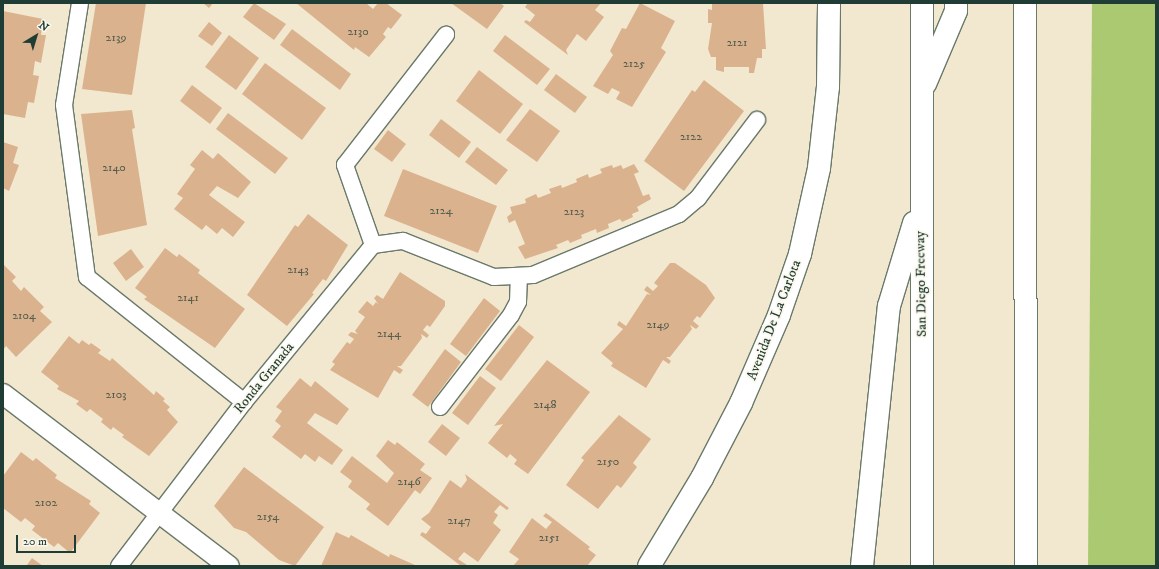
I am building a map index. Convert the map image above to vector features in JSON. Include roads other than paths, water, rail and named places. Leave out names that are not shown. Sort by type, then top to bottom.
[{"type":"main road","name":"Avenida De La Carlota","points":[[649,566],[702,478],[741,403],[779,315],[800,254],[819,168],[828,87],[828,3]]},
{"type":"main road","name":"San Diego Freeway","points":[[922,3],[920,201],[922,566]]},
{"type":"main road","points":[[921,92],[956,11],[956,3]]},
{"type":"main road","points":[[1025,3],[1026,566]]},
{"type":"main road","points":[[862,566],[889,306],[920,201]]},
{"type":"main road","points":[[1026,522],[1037,566]]},
{"type":"street","points":[[80,3],[64,105],[87,277],[244,402]]},
{"type":"street","points":[[446,34],[345,165],[373,245],[404,241],[494,277],[519,277],[534,275],[679,214],[698,198],[757,120]]},
{"type":"street","name":"Ronda Granada","points":[[119,566],[161,514],[244,402],[373,245]]},
{"type":"street","points":[[440,407],[511,315],[518,302],[519,277]]},
{"type":"street","points":[[3,394],[228,566]]}]
